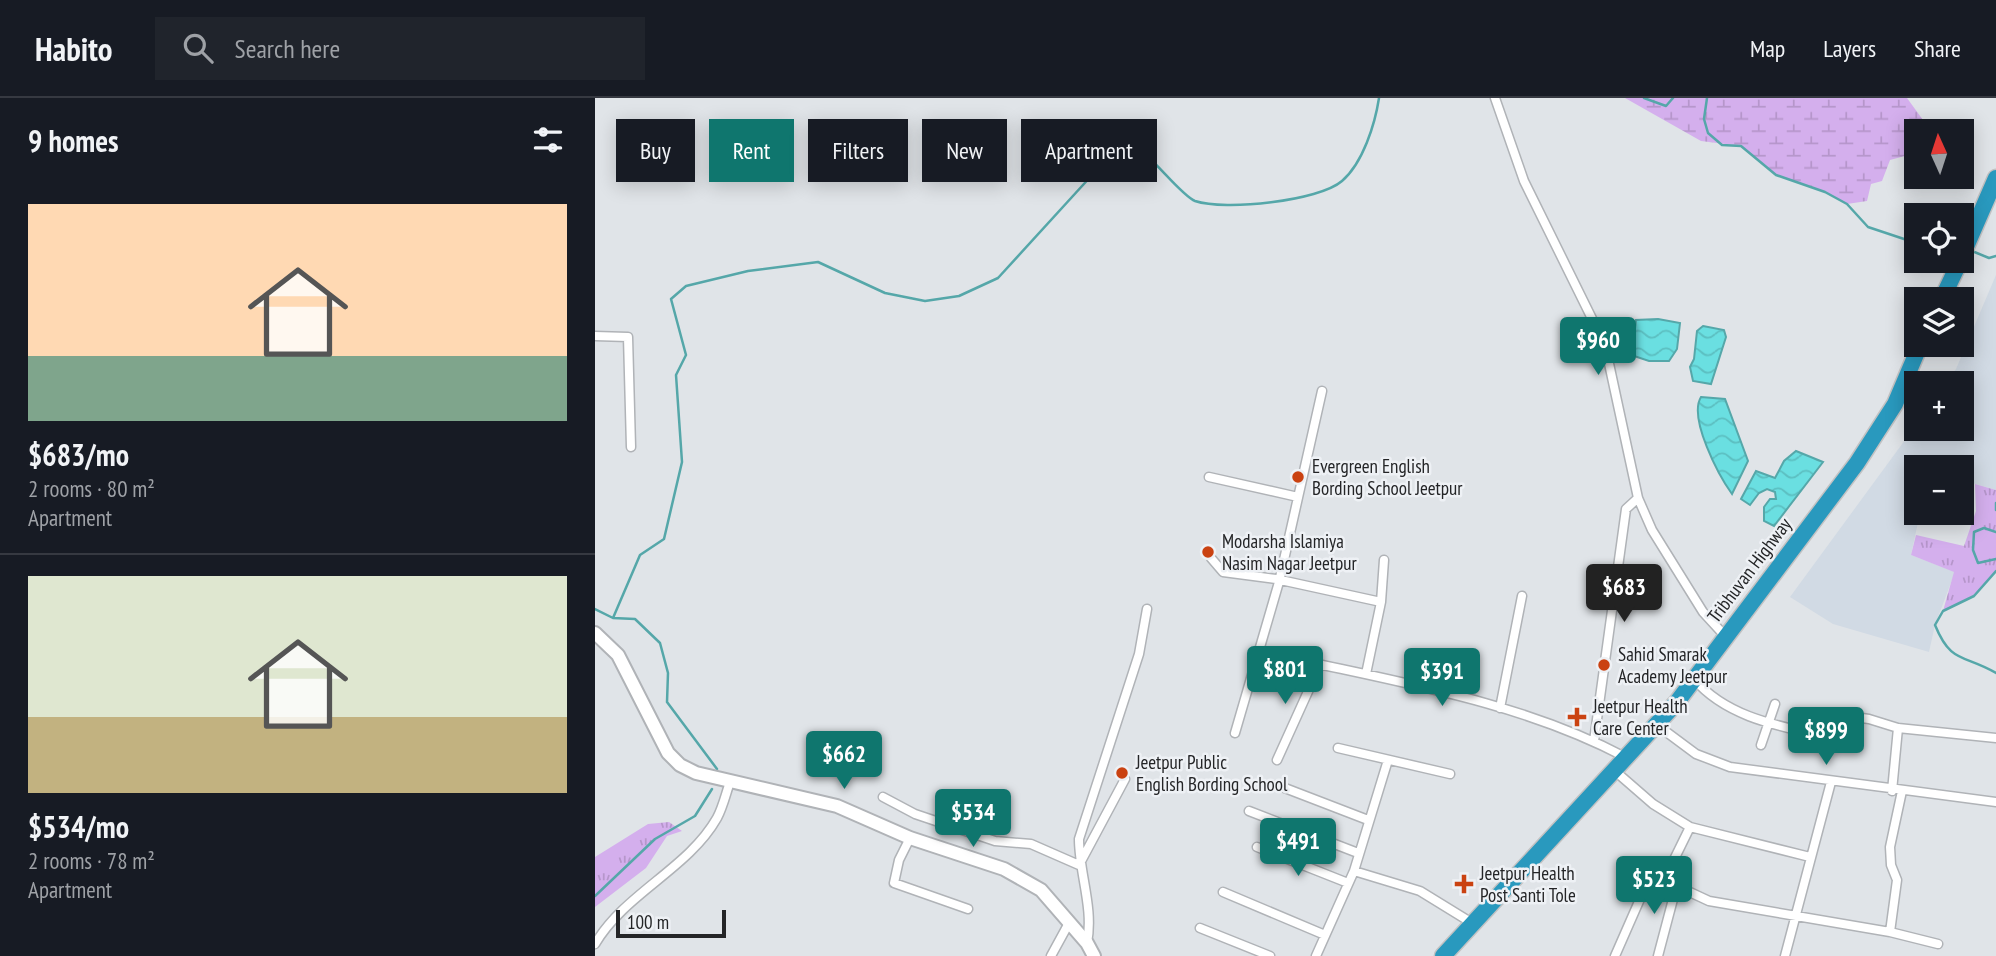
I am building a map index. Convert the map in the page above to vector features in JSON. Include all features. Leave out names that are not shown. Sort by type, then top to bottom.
[{"type":"highway","points":[[1974,228],[1996,178]]},
{"type":"highway","name":"Tribhuvan Highway","points":[[1443,956],[1657,725],[1694,679],[1857,463],[1895,404],[1915,357]]},
{"type":"street","points":[[1495,98],[1524,181],[1605,345],[1638,498],[1652,530],[1703,612],[1724,636]]},
{"type":"street","points":[[595,336],[628,337],[631,447]]},
{"type":"street","points":[[1235,733],[1279,582],[1322,391]]},
{"type":"street","points":[[1209,477],[1298,497]]},
{"type":"street","points":[[1594,741],[1626,509],[1638,498]]},
{"type":"street","points":[[1211,558],[1223,572],[1250,574],[1381,602]]},
{"type":"street","points":[[1366,674],[1381,602],[1384,559]]},
{"type":"street","points":[[1500,708],[1522,596]]},
{"type":"street","points":[[1087,943],[1089,914],[1079,865],[1079,839],[1139,654],[1147,609]]},
{"type":"street","points":[[595,632],[618,655],[668,753],[680,765],[696,773],[730,782],[837,806],[910,838],[988,863],[1030,881],[1054,902],[1087,943],[1094,956]]},
{"type":"street","points":[[1260,651],[1366,674],[1500,708],[1594,741],[1627,758]]},
{"type":"street","points":[[1277,760],[1321,665]]},
{"type":"street","points":[[1694,679],[1705,692],[1727,707],[1767,723],[1836,739]]},
{"type":"street","points":[[1761,745],[1775,704]]},
{"type":"street","points":[[1833,714],[1869,719],[1898,728],[1996,738]]},
{"type":"street","points":[[1657,725],[1696,754],[1731,767],[1892,791],[1996,802]]},
{"type":"street","points":[[1892,791],[1898,728]]},
{"type":"street","points":[[1338,748],[1450,774]]},
{"type":"street","points":[[1316,956],[1354,871],[1388,760]]},
{"type":"street","points":[[1615,771],[1653,804],[1690,827],[1810,857]]},
{"type":"street","points":[[1079,865],[1125,779]]},
{"type":"street","points":[[595,944],[625,908],[691,849],[717,818],[730,782]]},
{"type":"street","points":[[1785,956],[1831,782]]},
{"type":"street","points":[[1277,785],[1368,820]]},
{"type":"street","points":[[1890,932],[1897,880],[1890,847],[1902,791]]},
{"type":"street","points":[[883,797],[926,818],[995,841],[1031,845],[1079,865]]},
{"type":"street","points":[[1249,811],[1358,853]]},
{"type":"street","points":[[1665,878],[1690,827]]},
{"type":"street","points":[[910,838],[899,860],[894,883],[968,909]]},
{"type":"street","points":[[1257,847],[1348,883]]},
{"type":"street","points":[[1354,871],[1420,891],[1472,923]]},
{"type":"street","points":[[1615,956],[1651,874],[1665,878],[1709,901],[1890,932],[1938,944]]},
{"type":"street","points":[[1658,956],[1677,884]]},
{"type":"street","points":[[1223,892],[1325,935]]},
{"type":"street","points":[[1051,956],[1069,923]]},
{"type":"street","points":[[1200,929],[1270,956]]},
{"type":"shaded area","points":[[1996,275],[1996,490],[1974,484],[1974,455],[1904,455],[1904,525],[1917,525],[1911,555],[1955,572],[1935,625],[1929,652],[1833,624],[1790,597],[1904,441],[1974,441],[1974,371],[1955,371],[1961,357],[1974,357],[1974,327]]},
{"type":"green space","points":[[1625,98],[1907,98],[1922,119],[1904,119],[1904,156],[1890,160],[1882,181],[1871,184],[1867,201],[1847,204],[1825,192],[1776,175],[1741,146],[1701,141]]},
{"type":"green space","points":[[1975,484],[1996,490],[1996,571],[1974,596],[1943,611],[1954,572],[1911,555],[1916,535],[1964,546],[1971,525],[1974,525]]},
{"type":"green space","points":[[669,822],[682,831],[667,836],[646,868],[595,907],[595,857],[648,824]]},
{"type":"water","points":[[1658,319],[1680,323],[1677,349],[1669,361],[1649,361],[1634,356],[1636,320]]},
{"type":"water","points":[[1703,326],[1724,330],[1726,337],[1711,384],[1693,381],[1690,367],[1694,359],[1697,331]]},
{"type":"water","points":[[1701,397],[1725,399],[1748,461],[1732,494],[1713,461],[1702,432],[1698,406]]},
{"type":"water","points":[[1796,451],[1823,462],[1774,526],[1764,521],[1764,507],[1770,499],[1776,499],[1775,492],[1767,489],[1759,493],[1750,505],[1741,499],[1756,471],[1775,478],[1784,461]]},
{"type":"waterway","points":[[717,769],[667,702],[668,673],[660,643],[635,619],[613,618],[640,555],[664,539],[682,462],[676,375],[686,355],[671,299],[686,286],[748,271],[818,262],[885,293],[925,301],[959,296],[998,278],[1093,174],[1118,158],[1148,157],[1190,198],[1209,204],[1271,202],[1293,199],[1330,188],[1342,181],[1362,154],[1379,98]]},
{"type":"waterway","points":[[1644,98],[1666,106],[1673,98]]},
{"type":"waterway","points":[[1707,98],[1704,119],[1708,133],[1722,145],[1741,146],[1776,175],[1825,192],[1847,204],[1868,227],[1904,239]]},
{"type":"waterway","points":[[1974,252],[1989,258],[1996,256]]},
{"type":"waterway","points":[[1996,503],[1996,510]]},
{"type":"waterway","points":[[1996,532],[1984,528],[1974,532],[1973,550],[1978,563],[1996,559]]},
{"type":"waterway","points":[[1996,571],[1974,596],[1943,611],[1935,625],[1953,652],[1996,673]]},
{"type":"waterway","points":[[595,609],[613,618]]},
{"type":"waterway","points":[[595,896],[655,839],[695,816],[712,789]]},
{"type":"place","name":"Evergreen English Bording School Jeetpur","points":[[1298,477]]},
{"type":"place","name":"Modarsha Islamiya Nasim Nagar Jeetpur","points":[[1208,552]]},
{"type":"place","name":"Sahid Smarak Academy Jeetpur","points":[[1604,665]]},
{"type":"place","name":"Jeetpur Health Care Center","points":[[1577,717]]},
{"type":"place","name":"Jeetpur Public English Bording School","points":[[1122,773]]},
{"type":"place","name":"Jeetpur Health Post Santi Tole","points":[[1464,884]]}]
